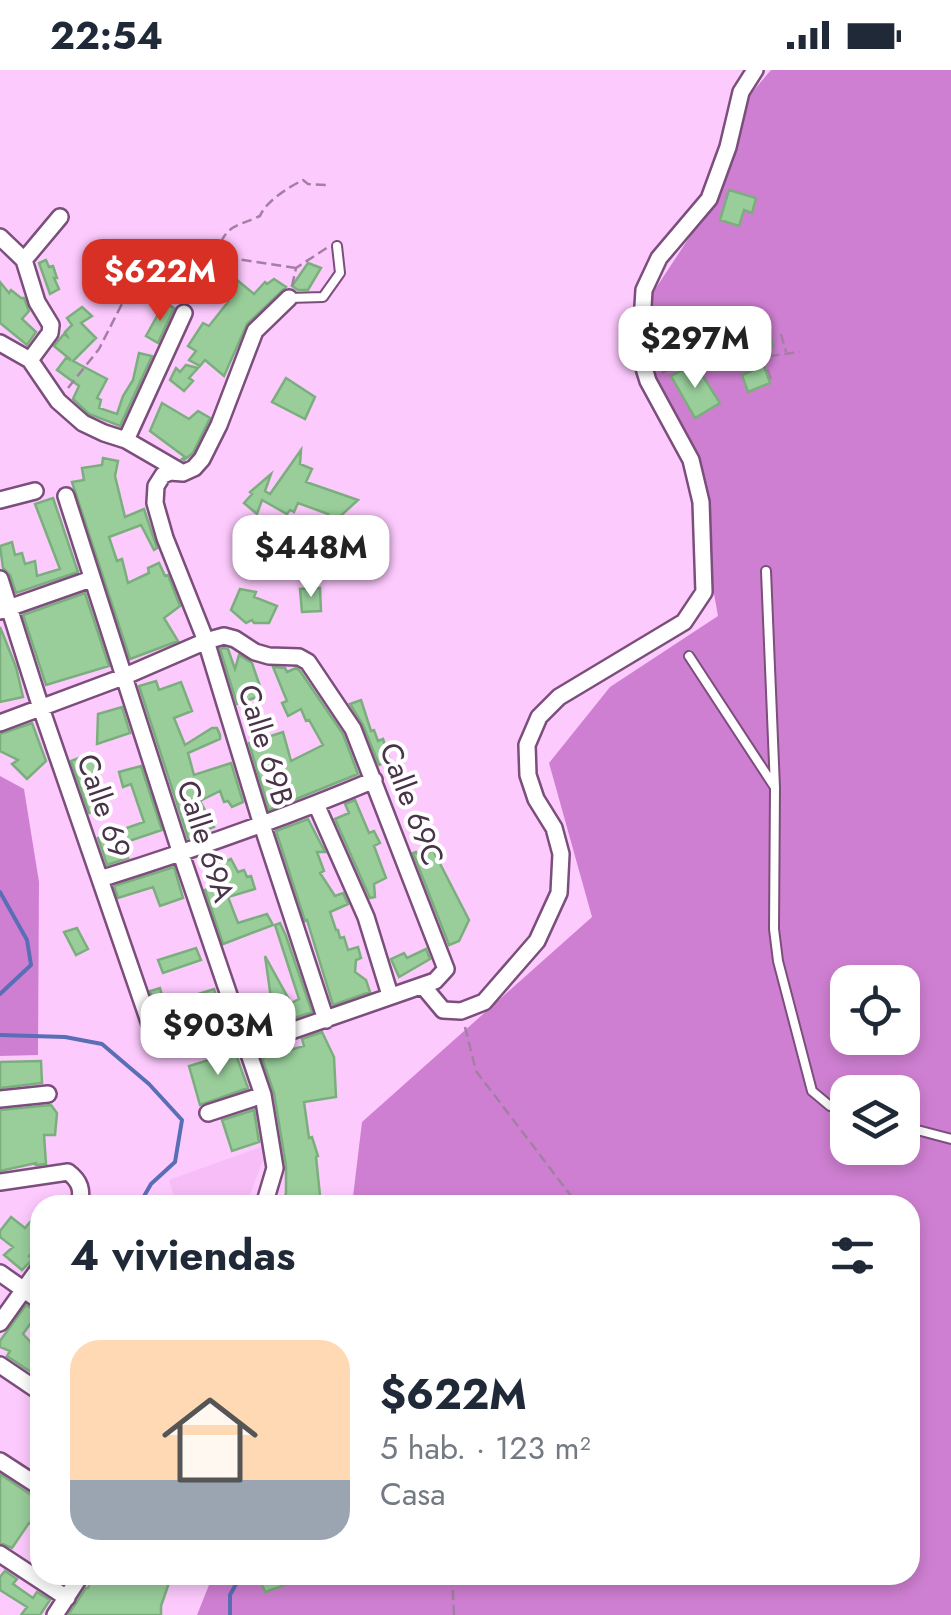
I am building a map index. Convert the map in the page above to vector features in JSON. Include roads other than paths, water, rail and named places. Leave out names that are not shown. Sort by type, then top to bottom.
[{"type":"street","points":[[245,1048],[422,986],[443,1010],[462,1011],[484,1002],[536,942],[560,893],[562,854],[528,775],[527,745],[539,717],[559,697],[684,622],[704,592],[701,502],[691,460],[648,381],[640,355],[644,290],[659,258],[709,198],[728,147],[741,92],[754,70]]},
{"type":"street","points":[[24,260],[60,216]]},
{"type":"street","points":[[0,237],[24,260],[37,302],[51,325],[50,334],[30,360]]},
{"type":"street","points":[[0,343],[30,360],[58,401],[83,423],[126,440],[184,472],[202,459],[255,331],[289,298]]},
{"type":"street","points":[[126,440],[184,313]]},
{"type":"street","name":"Calle 69B","points":[[184,472],[163,475],[156,486],[164,538],[206,642],[326,1020]]},
{"type":"street","points":[[0,500],[34,490]]},
{"type":"street","name":"Calle 69A","points":[[66,496],[263,1095],[275,1168],[267,1195]]},
{"type":"street","name":"Calle 69","points":[[0,578],[4,610],[154,1036],[167,1043],[179,1042],[235,1017]]},
{"type":"street","points":[[4,610],[92,579]]},
{"type":"street","name":"Calle 69C","points":[[206,642],[224,636],[254,652],[299,657],[308,662],[353,730],[446,969],[435,982],[422,986]]},
{"type":"street","points":[[0,722],[206,642]]},
{"type":"street","points":[[100,879],[262,825],[374,780]]},
{"type":"street","points":[[316,804],[366,917],[390,996]]},
{"type":"street","points":[[0,1099],[48,1094]]},
{"type":"street","points":[[208,1113],[263,1095]]},
{"type":"street","points":[[0,1182],[68,1172],[78,1180],[82,1195]]},
{"type":"street","points":[[0,1273],[30,1294]]},
{"type":"street","points":[[0,1323],[30,1281]]},
{"type":"street","points":[[0,1366],[30,1386]]},
{"type":"street","points":[[0,1461],[30,1480]]},
{"type":"street","points":[[0,1554],[30,1574]]},
{"type":"street","points":[[47,1585],[67,1598]]},
{"type":"street","points":[[55,1615],[75,1585]]},
{"type":"lane","points":[[289,298],[322,297],[340,273],[336,246]]},
{"type":"lane","points":[[766,572],[776,788],[774,929],[778,961],[812,1091],[830,1106]]},
{"type":"lane","points":[[689,656],[776,788]]},
{"type":"lane","points":[[920,1131],[951,1140]]},
{"type":"waterway","points":[[0,892],[27,940],[31,965],[0,994]]},
{"type":"waterway","points":[[0,1035],[65,1037],[102,1044],[149,1084],[182,1120],[175,1162],[145,1195]]},
{"type":"waterway","points":[[230,1615],[230,1595],[236,1585]]}]
